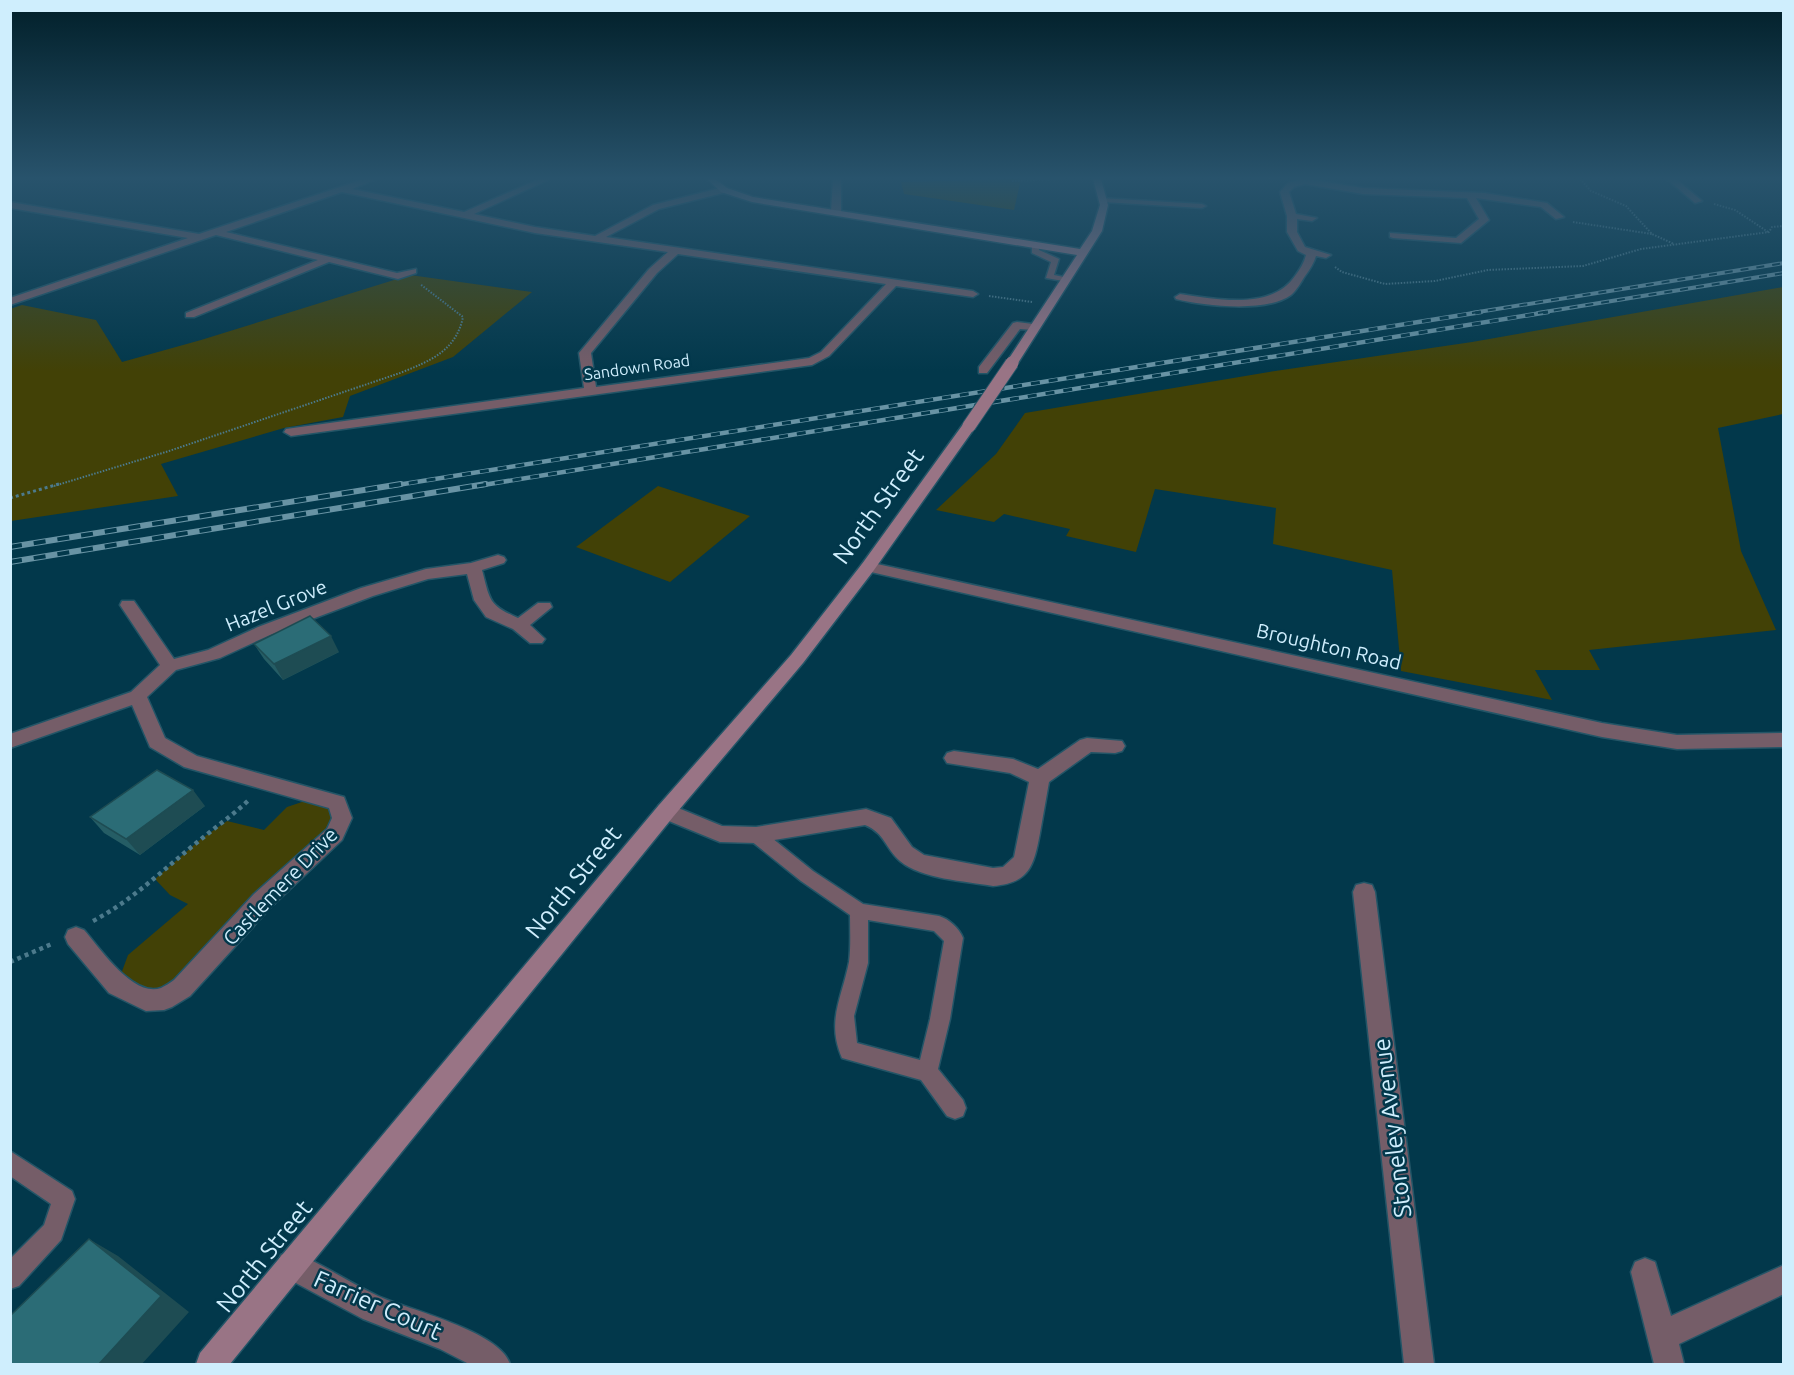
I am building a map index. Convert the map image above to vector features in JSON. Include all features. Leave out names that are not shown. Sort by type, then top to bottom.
[{"type":"main road","points":[[1024,243],[1084,253]]},
{"type":"main road","name":"North Street","points":[[211,1365],[666,811],[797,658],[868,567],[969,426],[1090,243]]},
{"type":"street","points":[[10,302],[182,243]]},
{"type":"street","points":[[262,243],[398,276]]},
{"type":"street","points":[[627,243],[973,294]]},
{"type":"street","points":[[1298,243],[1301,249],[1326,255]]},
{"type":"street","points":[[590,390],[585,353],[653,271],[677,250]]},
{"type":"street","points":[[1180,297],[1239,302],[1279,296],[1293,286],[1311,261],[1311,252]]},
{"type":"street","points":[[186,316],[329,259]]},
{"type":"street","points":[[383,283],[412,271]]},
{"type":"street","name":"Sandown Road","points":[[291,432],[354,419],[812,361],[825,354],[894,282]]},
{"type":"street","points":[[983,370],[1017,325],[1034,327]]},
{"type":"street","name":"Hazel Grove","points":[[10,741],[136,696],[170,666],[214,654],[264,631],[367,592],[426,574],[473,568],[498,560]]},
{"type":"street","name":"Broughton Road","points":[[868,567],[1602,730],[1677,742],[1784,740]]},
{"type":"street","points":[[473,568],[482,600],[492,613],[519,626],[536,639]]},
{"type":"street","points":[[128,605],[170,666]]},
{"type":"street","points":[[519,626],[544,607]]},
{"type":"street","name":"Castlemere Drive","points":[[76,937],[117,985],[146,1000],[165,999],[182,988],[262,901],[335,834],[342,818],[337,803],[191,762],[157,742],[136,696]]},
{"type":"street","points":[[666,811],[720,834],[756,835],[866,817],[884,824],[905,853],[919,863],[993,876],[1006,876],[1015,871],[1024,861],[1040,778],[1087,745],[1115,746]]},
{"type":"street","points":[[954,758],[1013,766],[1040,778]]},
{"type":"street","name":"Stoneley Avenue","points":[[1364,892],[1419,1365]]},
{"type":"street","name":"Farrier Court","points":[[291,1265],[370,1308],[413,1325],[447,1335],[495,1365]]},
{"type":"street","points":[[1645,1272],[1665,1351],[1784,1279]]},
{"type":"lane","points":[[1035,245],[1035,250],[1056,261],[1048,276],[1066,280]]},
{"type":"lane","points":[[756,835],[807,876],[859,911],[939,924],[954,938],[940,1019],[927,1072]]},
{"type":"lane","points":[[859,911],[858,962],[844,1009],[844,1034],[849,1051],[927,1072],[955,1108]]},
{"type":"lane","points":[[10,1162],[64,1199],[53,1232],[10,1277]]},
{"type":"path","points":[[1326,255],[1326,260],[1342,272],[1385,284],[1435,281],[1488,270],[1583,266],[1641,249],[1681,243]]},
{"type":"path","points":[[10,498],[64,484],[306,405],[407,369],[441,354],[459,337],[463,317],[411,277],[398,276]]},
{"type":"path","points":[[973,294],[1049,304]]},
{"type":"path","points":[[10,962],[39,948],[76,937],[94,920],[116,909],[201,839],[228,821],[266,782]]},
{"type":"shaded area","points":[[410,275],[532,292],[453,357],[350,396],[343,417],[284,428],[161,464],[178,496],[11,521],[10,309],[22,305],[96,320],[122,362]]},
{"type":"shaded area","points":[[1783,287],[1783,414],[1718,428],[1741,551],[1776,630],[1589,650],[1600,670],[1535,670],[1552,700],[1401,671],[1392,570],[1273,544],[1276,508],[1155,489],[1136,552],[1066,536],[1070,529],[1004,514],[994,522],[936,510],[996,454],[1025,413],[1269,372],[1472,342]]},
{"type":"shaded area","points":[[658,486],[750,516],[670,582],[576,547]]},
{"type":"shaded area","points":[[317,797],[342,818],[164,999],[117,985],[128,955],[188,904],[170,895],[155,879],[201,839],[227,821],[264,830],[287,807]]},
{"type":"building","points":[[310,616],[331,636],[274,664],[254,644]]},
{"type":"building","points":[[157,770],[193,790],[126,839],[90,817]]},
{"type":"building","points":[[89,1239],[161,1296],[98,1365],[10,1365],[10,1316]]},
{"type":"railway","points":[[1472,313],[1784,263]]},
{"type":"railway","points":[[1538,313],[1784,273]]},
{"type":"railway","points":[[391,486],[1481,312]]},
{"type":"railway","points":[[477,486],[1548,312]]},
{"type":"railway","points":[[10,547],[401,484]]},
{"type":"railway","points":[[10,562],[486,484]]}]
